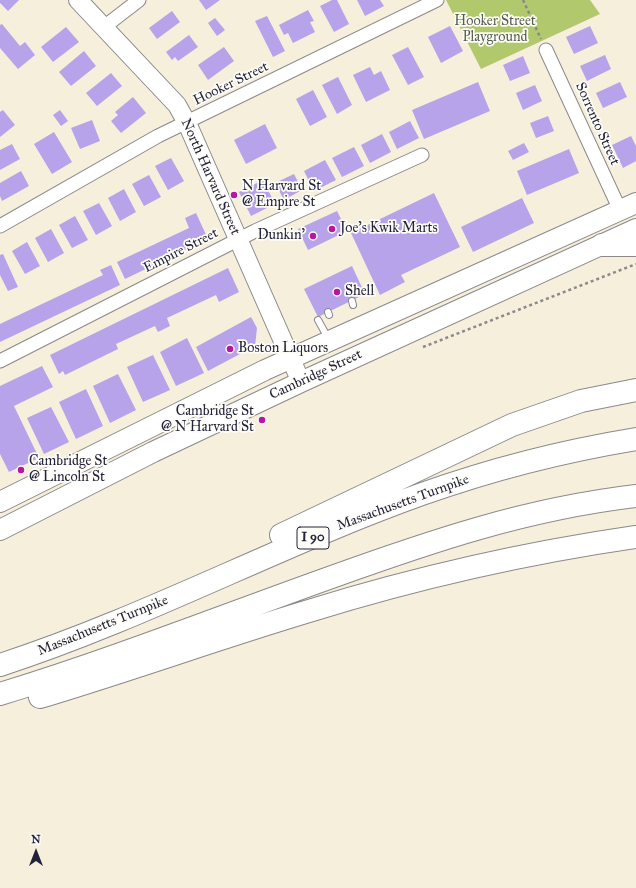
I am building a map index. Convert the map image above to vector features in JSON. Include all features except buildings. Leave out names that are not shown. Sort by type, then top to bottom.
[{"type":"highway","points":[[602,245],[636,244]]},
{"type":"highway","points":[[74,640],[135,602],[333,512],[501,430],[580,401],[636,390]]},
{"type":"highway","name":"Massachusetts Turnpike","points":[[0,665],[74,640],[365,516],[422,494],[537,459],[636,439]]},
{"type":"highway","points":[[0,694],[82,667],[448,536],[551,509],[636,496]]},
{"type":"highway","points":[[0,708],[309,611],[392,587],[517,558],[636,537]]},
{"type":"main road","name":"North Harvard Street","points":[[78,0],[172,99],[187,123],[301,382]]},
{"type":"main road","name":"Cambridge Street","points":[[0,502],[265,370],[330,342],[628,206]]},
{"type":"main road","name":"Cambridge Street","points":[[0,530],[153,452],[301,382],[636,229]]},
{"type":"street","points":[[104,27],[138,0]]},
{"type":"street","name":"Hooker Street","points":[[0,226],[158,136],[437,0]]},
{"type":"street","name":"Sorrento Street","points":[[546,50],[628,206]]},
{"type":"street","name":"Empire Street","points":[[0,361],[238,240],[422,155]]},
{"type":"lane","points":[[318,320],[330,342]]},
{"type":"path","points":[[523,0],[546,50]]},
{"type":"path","points":[[418,349],[636,264]]},
{"type":"green space","name":"Hooker Street Playground","points":[[446,0],[590,0],[600,14],[481,69]]},
{"type":"place","name":"N Harvard St @ Empire St","points":[[234,195]]},
{"type":"place","name":"Joe's Kwik Marts","points":[[332,229]]},
{"type":"place","name":"Dunkin'","points":[[313,236]]},
{"type":"place","name":"Shell","points":[[337,292]]},
{"type":"place","name":"Boston Liquors","points":[[230,349]]},
{"type":"place","name":"Cambridge St @ N Harvard St","points":[[262,420]]},
{"type":"place","name":"Cambridge St @ Lincoln St","points":[[21,470]]}]
